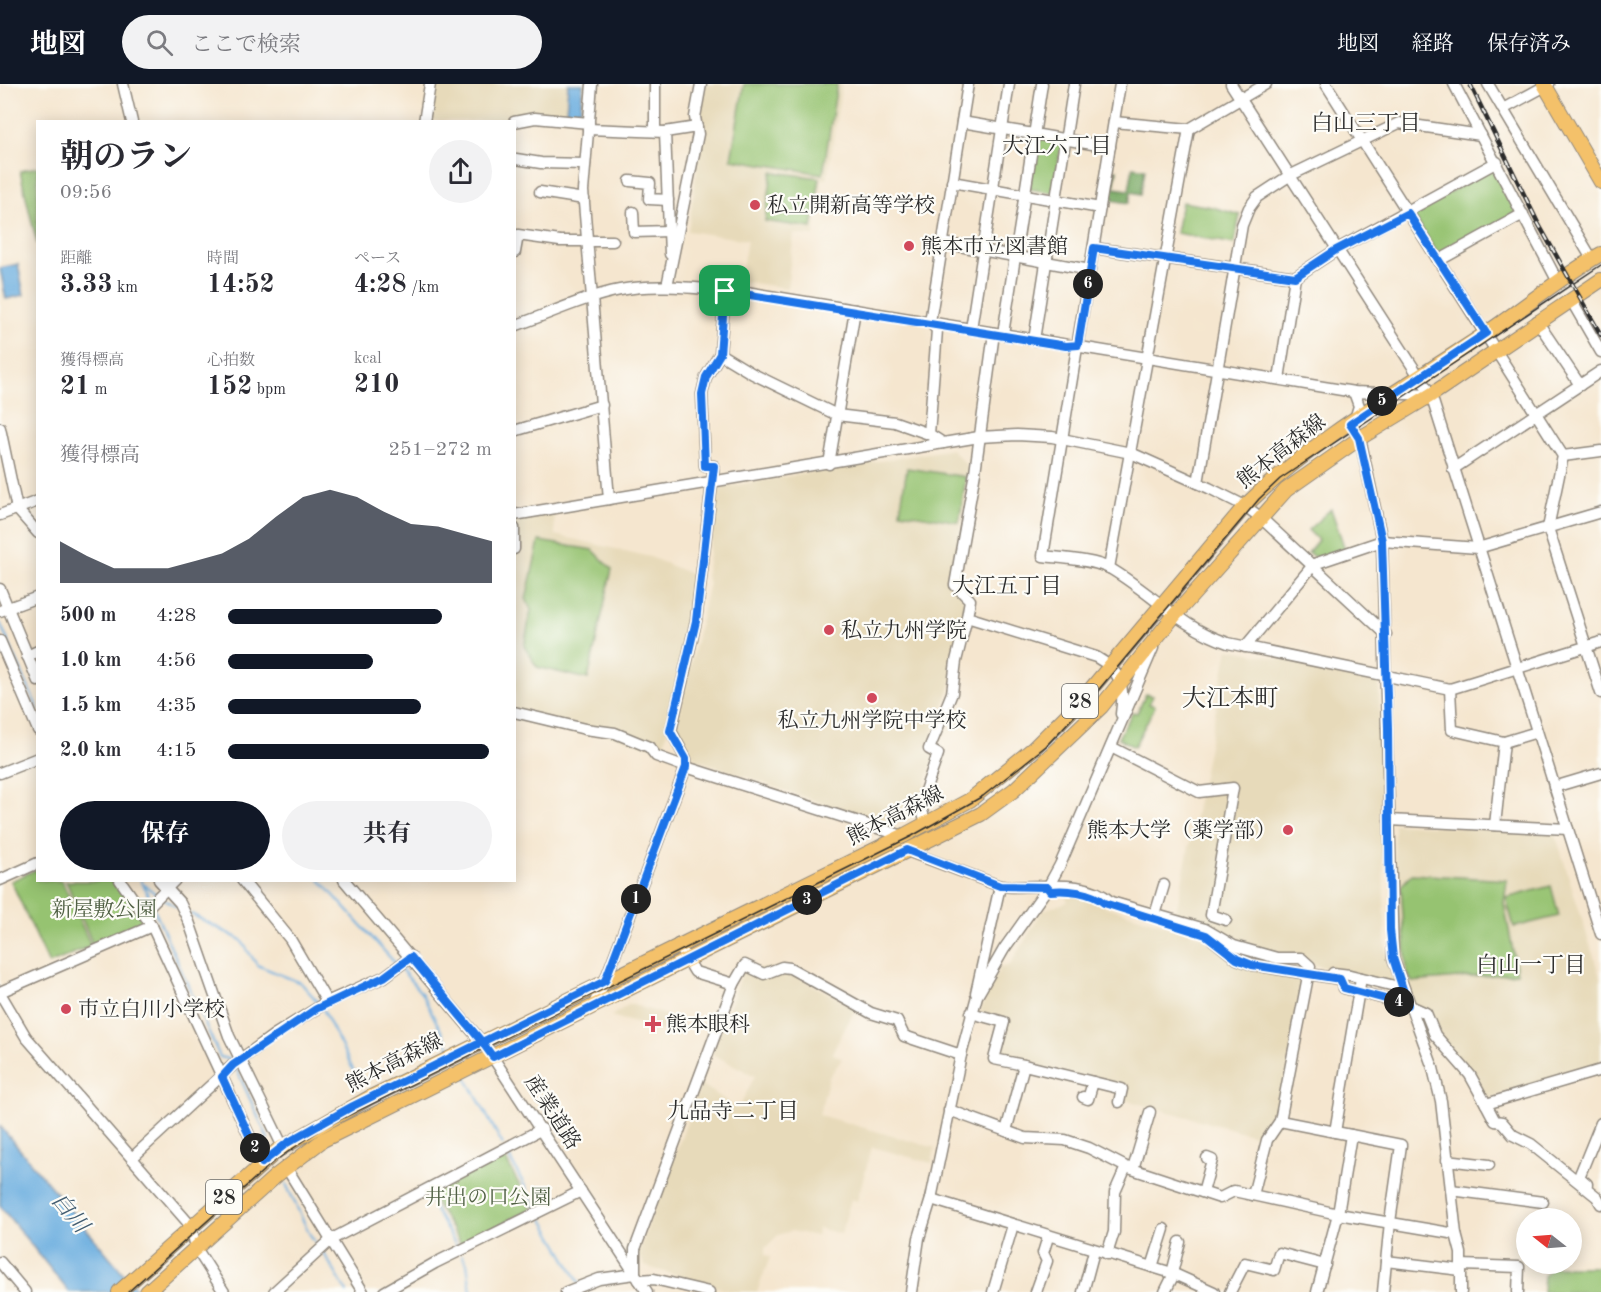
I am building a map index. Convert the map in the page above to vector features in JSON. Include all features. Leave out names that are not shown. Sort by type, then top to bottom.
[{"type":"main road","points":[[1546,85],[1596,163],[1601,182]]},
{"type":"main road","name":"熊本高森線","points":[[119,1292],[273,1154],[353,1106],[678,944],[903,836],[970,800],[1004,774],[1080,702],[1245,506],[1270,482],[1352,422],[1597,256]]},
{"type":"main road","name":"熊本高森線","points":[[147,1292],[282,1170],[323,1140],[981,813],[1014,790],[1101,706],[1174,616],[1286,490],[1359,438],[1431,395],[1601,280]]},
{"type":"street","points":[[123,84],[132,120]]},
{"type":"street","points":[[424,120],[430,84]]},
{"type":"street","points":[[592,84],[584,199],[590,297],[602,405],[609,499]]},
{"type":"street","points":[[655,84],[668,200],[671,269]]},
{"type":"street","points":[[667,286],[695,146],[697,127],[695,117],[701,84]]},
{"type":"street","points":[[930,322],[968,84]]},
{"type":"street","points":[[971,328],[1010,84]]},
{"type":"street","points":[[926,824],[920,805],[938,754],[929,749],[952,693],[956,661],[970,600],[955,585],[979,437],[1015,256],[1042,84]]},
{"type":"street","points":[[1034,340],[1074,84]]},
{"type":"street","points":[[1120,84],[1043,556],[1109,568],[1174,616],[1205,635],[1245,647],[1450,689],[1518,670],[1601,642]]},
{"type":"street","points":[[1231,84],[1431,395],[1601,932]]},
{"type":"street","points":[[1114,122],[1189,129],[1266,84]]},
{"type":"street","points":[[1326,84],[1563,456],[1548,528],[1601,693]]},
{"type":"street","points":[[1454,84],[1558,282]]},
{"type":"street","points":[[1488,84],[1597,256]]},
{"type":"street","points":[[1503,109],[1546,85]]},
{"type":"street","points":[[516,122],[535,118],[589,126],[660,131],[697,127]]},
{"type":"street","points":[[962,122],[1110,147]]},
{"type":"street","points":[[1198,483],[1242,225],[1249,208],[1257,197],[1289,176],[1399,123],[1481,135]]},
{"type":"street","points":[[1109,568],[1189,129]]},
{"type":"street","points":[[516,159],[541,163],[585,164]]},
{"type":"street","points":[[1094,248],[1295,277],[1336,250],[1408,213],[1446,188],[1497,162]]},
{"type":"street","points":[[630,181],[650,183],[649,199],[668,200]]},
{"type":"street","points":[[952,182],[1100,208]]},
{"type":"street","points":[[540,192],[584,199]]},
{"type":"street","points":[[633,212],[634,232],[669,231]]},
{"type":"street","points":[[1438,261],[1523,214]]},
{"type":"street","points":[[516,246],[518,235],[560,241],[613,241]]},
{"type":"street","points":[[943,243],[1090,270]]},
{"type":"street","points":[[1279,378],[1295,277]]},
{"type":"street","points":[[516,326],[590,297],[622,289],[667,286],[725,291],[855,310],[1354,392],[1431,395]]},
{"type":"street","points":[[593,1006],[605,981],[686,767],[686,759],[670,731],[696,621],[714,466],[705,466],[702,394],[706,377],[720,354],[725,291]]},
{"type":"street","points":[[1571,300],[1601,352]]},
{"type":"street","points":[[829,464],[855,310]]},
{"type":"street","points":[[1538,321],[1580,385]]},
{"type":"street","points":[[930,322],[937,330],[930,434]]},
{"type":"street","points":[[720,354],[753,374],[837,415],[895,422],[930,434],[943,443]]},
{"type":"street","points":[[1453,469],[1601,371]]},
{"type":"street","points":[[1354,392],[1359,406],[1352,422],[1359,438],[1382,541],[1386,634],[1390,930],[1393,958],[1408,1005],[1433,1068],[1441,1101],[1456,1234],[1461,1253],[1461,1292]]},
{"type":"street","points":[[516,430],[602,405]]},
{"type":"street","points":[[0,428],[17,509],[36,532]]},
{"type":"street","points":[[516,515],[829,464],[979,437],[1017,435],[1062,440],[1131,453],[1245,506],[1314,564],[1386,634]]},
{"type":"street","points":[[1563,456],[1601,451]]},
{"type":"street","points":[[0,489],[13,493]]},
{"type":"street","points":[[0,515],[36,502]]},
{"type":"street","points":[[1245,647],[1314,564],[1382,541],[1478,548],[1601,512]]},
{"type":"street","points":[[0,589],[3,610],[36,676]]},
{"type":"street","points":[[3,610],[36,598]]},
{"type":"street","points":[[967,617],[1095,657],[1111,666],[1121,682],[1120,723]]},
{"type":"street","points":[[911,1292],[919,1238],[931,1199],[961,1055],[977,996],[1004,949],[1047,887],[1158,637]]},
{"type":"street","points":[[0,641],[36,725]]},
{"type":"street","points":[[27,656],[36,652]]},
{"type":"street","points":[[1450,689],[1452,730],[1504,742],[1537,732]]},
{"type":"street","points":[[1101,706],[1117,713],[1120,723]]},
{"type":"street","points":[[516,712],[585,729],[615,733],[650,747],[656,756],[686,767],[903,836]]},
{"type":"street","points":[[1495,825],[1504,742]]},
{"type":"street","points":[[1111,747],[1199,792],[1233,788],[1210,915],[1226,920]]},
{"type":"street","points":[[0,773],[36,759]]},
{"type":"street","points":[[1554,787],[1601,773]]},
{"type":"street","points":[[1389,820],[1568,830]]},
{"type":"street","points":[[907,850],[1000,886],[1060,885],[1102,893],[1111,902],[1205,929],[1245,949],[1277,958],[1301,958],[1309,970],[1340,979],[1344,988],[1408,1005],[1426,1013],[1435,1035],[1470,1075],[1495,1121],[1502,1122],[1514,1135],[1531,1144],[1597,1197],[1601,1204]]},
{"type":"street","points":[[0,880],[36,864]]},
{"type":"street","points":[[122,882],[146,909],[222,1077],[273,1154]]},
{"type":"street","points":[[244,882],[290,939],[323,1004]]},
{"type":"street","name":"産業道路","points":[[346,882],[482,1042],[647,1292]]},
{"type":"street","points":[[146,909],[166,885],[180,903],[189,922],[273,1154]]},
{"type":"street","points":[[1155,915],[1164,885]]},
{"type":"street","points":[[977,996],[975,990],[1000,886]]},
{"type":"street","points":[[1047,887],[1050,891],[1060,890],[1096,896],[1104,903],[1206,935],[1237,959],[1252,965],[1362,978],[1403,988]]},
{"type":"street","points":[[152,926],[0,992],[26,1036],[191,1226],[194,1249],[224,1292]]},
{"type":"street","points":[[678,944],[695,972],[734,984]]},
{"type":"street","points":[[132,1158],[238,1061],[323,1004],[384,977],[411,957]]},
{"type":"street","points":[[637,1277],[635,1249],[734,984],[745,965],[764,974],[782,967],[790,968],[871,1013],[897,1021],[904,1036],[961,1055]]},
{"type":"street","points":[[1253,1195],[1267,1140],[1280,1121],[1309,970]]},
{"type":"street","points":[[1335,1132],[1358,990],[1362,978]]},
{"type":"street","points":[[971,1013],[1004,1022],[994,1059],[1122,1089],[1119,1102]]},
{"type":"street","points":[[1006,1131],[1024,1065]]},
{"type":"street","points":[[1486,1104],[1601,1070]]},
{"type":"street","points":[[1083,1097],[1088,1099],[1093,1082]]},
{"type":"street","points":[[949,1110],[1025,1138],[1065,1140],[1089,1148],[1129,1168],[1220,1198],[1234,1191],[1338,1214],[1456,1234]]},
{"type":"street","points":[[1107,1254],[1114,1232],[1115,1192],[1129,1168],[1150,1112]]},
{"type":"street","points":[[1280,1121],[1401,1145],[1383,1292]]},
{"type":"street","points":[[1601,1123],[1579,1177],[1601,1195]]},
{"type":"street","points":[[274,1292],[332,1239],[542,1130]]},
{"type":"street","points":[[1317,1292],[1338,1214],[1351,1135]]},
{"type":"street","points":[[1203,1192],[1213,1160]]},
{"type":"street","points":[[1447,1160],[1489,1165]]},
{"type":"street","points":[[282,1170],[332,1239],[363,1292]]},
{"type":"street","points":[[1451,1190],[1543,1202]]},
{"type":"street","points":[[384,1292],[435,1263],[581,1191]]},
{"type":"street","points":[[931,1199],[1048,1237],[1173,1273],[1191,1287],[1214,1292]]},
{"type":"street","points":[[993,1292],[1013,1225]]},
{"type":"street","points":[[1152,1267],[1164,1229]]},
{"type":"street","points":[[1036,1292],[1047,1261],[1043,1253],[1048,1237]]},
{"type":"street","points":[[1165,1292],[1173,1273],[1180,1242]]},
{"type":"street","points":[[1083,1292],[1094,1251]]},
{"type":"street","points":[[1230,1292],[1245,1263],[1274,1270],[1279,1253],[1324,1265]]},
{"type":"street","points":[[1386,1261],[1461,1268],[1520,1268],[1518,1292]]},
{"type":"street","points":[[0,1262],[25,1292]]},
{"type":"street","points":[[567,1292],[599,1279],[637,1277],[709,1292]]},
{"type":"shaded area","points":[[437,84],[586,84],[584,116],[534,113],[506,120],[431,120]]},
{"type":"shaded area","name":"私立開新高等学校","points":[[705,84],[842,84],[827,179],[822,179],[814,236],[794,234],[787,288],[740,281],[747,240],[688,231],[702,133],[699,117]]},
{"type":"shaded area","name":"私立九州学院","points":[[952,449],[970,469],[953,581],[966,604],[950,688],[926,750],[935,755],[918,808],[884,825],[695,759],[677,725],[709,583],[706,577],[718,488]]},
{"type":"shaded area","points":[[554,513],[555,535],[650,557],[698,577],[700,586],[662,753],[654,747],[516,709],[516,520]]},
{"type":"shaded area","name":"熊本大学（薬学部）","points":[[1228,649],[1379,679],[1385,938],[1387,957],[1395,984],[1315,965],[1300,955],[1278,957],[1175,918]]},
{"type":"shaded area","points":[[1394,824],[1555,833],[1601,980],[1601,1064],[1486,1099],[1412,1003],[1397,955]]},
{"type":"shaded area","points":[[1065,894],[1097,899],[1104,906],[1208,938],[1235,959],[1305,978],[1277,1124],[1265,1138],[1122,1099],[1125,1085],[998,1058],[1006,1020],[980,1012],[991,985],[1000,968],[1010,965],[1043,910],[1068,902]]},
{"type":"shaded area","points":[[744,968],[782,969],[856,1008],[832,1053],[842,1059],[829,1077],[819,1115],[935,1148],[932,1163],[872,1147],[857,1201],[851,1199],[841,1234],[818,1228],[817,1236],[791,1231],[778,1235],[765,1248],[765,1255],[770,1257],[757,1292],[733,1292],[645,1266],[638,1254],[701,1084],[738,1109],[755,1076],[712,1054]]},
{"type":"shaded area","name":"熊本眼科","points":[[630,1004],[670,1016],[666,1032],[611,1016]]},
{"type":"green space","points":[[744,84],[837,84],[823,174],[731,159]]},
{"type":"green space","points":[[1038,137],[1062,141],[1053,193],[1029,189]]},
{"type":"green space","points":[[1495,166],[1517,213],[1439,257],[1412,214]]},
{"type":"green space","points":[[36,167],[36,240],[20,171]]},
{"type":"green space","points":[[1133,167],[1145,169],[1141,194],[1131,192],[1129,203],[1109,200],[1115,170],[1117,170],[1114,188],[1129,190]]},
{"type":"green space","points":[[772,172],[820,178],[812,228],[765,221]]},
{"type":"green space","points":[[1182,202],[1240,215],[1234,244],[1176,233]]},
{"type":"green space","points":[[907,468],[966,477],[959,522],[900,512]]},
{"type":"green space","points":[[1331,509],[1345,549],[1318,559],[1308,553],[1318,540],[1308,530]]},
{"type":"green space","points":[[539,541],[593,550],[612,569],[588,679],[537,667],[524,646],[531,610],[526,599]]},
{"type":"green space","points":[[1146,694],[1153,696],[1149,704],[1155,706],[1134,747],[1118,738],[1133,712],[1137,713]]},
{"type":"green space","points":[[36,869],[36,882],[62,882],[91,946],[49,964],[11,881]]},
{"type":"green space","points":[[1412,874],[1507,880],[1504,903],[1517,973],[1412,982],[1407,972],[1401,886]]},
{"type":"green space","name":"新屋敷公園","points":[[66,882],[114,882],[145,923],[93,945]]},
{"type":"green space","points":[[1551,886],[1559,916],[1514,927],[1506,898]]},
{"type":"green space","name":"井出の口公園","points":[[503,1154],[532,1209],[461,1244],[429,1193]]},
{"type":"green space","points":[[1582,1267],[1601,1267],[1601,1292],[1543,1292],[1546,1274],[1582,1274]]},
{"type":"water","points":[[568,84],[583,84],[580,114],[566,113]]},
{"type":"water","points":[[18,264],[24,295],[6,299],[0,268]]},
{"type":"water","name":"白川","points":[[0,1126],[139,1292],[69,1292],[0,1206]]},
{"type":"waterway","points":[[0,623],[36,704]]},
{"type":"waterway","points":[[142,882],[150,899]]},
{"type":"waterway","points":[[322,882],[395,963]]},
{"type":"waterway","points":[[145,885],[157,895]]},
{"type":"waterway","points":[[162,898],[177,907]]},
{"type":"waterway","points":[[153,907],[220,1057],[232,1060]]},
{"type":"waterway","points":[[191,914],[241,940],[257,965],[301,983],[318,1002]]},
{"type":"waterway","points":[[401,969],[422,994],[451,1050]]},
{"type":"waterway","points":[[323,1009],[358,1080]]},
{"type":"waterway","points":[[236,1068],[268,1139]]},
{"type":"waterway","points":[[466,1077],[503,1145]]},
{"type":"waterway","points":[[507,1153],[537,1209]]},
{"type":"waterway","points":[[286,1184],[309,1233],[319,1248]]},
{"type":"waterway","points":[[428,1198],[457,1247]]},
{"type":"waterway","points":[[540,1214],[580,1284]]},
{"type":"waterway","points":[[323,1252],[347,1292]]},
{"type":"waterway","points":[[462,1255],[467,1263],[471,1292]]},
{"type":"tram line","points":[[128,1292],[273,1162],[323,1128],[912,836],[983,796],[1046,746],[1095,694],[1259,499],[1280,479],[1601,265]]},
{"type":"railway","points":[[1470,84],[1538,223],[1601,335]]},
{"type":"place","name":"私立開新高等学校","points":[[755,205]]},
{"type":"place","name":"熊本市立図書館","points":[[909,246]]},
{"type":"place","name":"私立九州学院","points":[[829,630]]},
{"type":"place","name":"私立九州学院中学校","points":[[872,698]]},
{"type":"place","name":"熊本大学（薬学部）","points":[[1288,830]]},
{"type":"place","name":"市立白川小学校","points":[[66,1009]]},
{"type":"place","name":"熊本眼科","points":[[653,1024]]},
{"type":"district","name":"白山三丁目","points":[[1366,122]]},
{"type":"district","name":"大江六丁目","points":[[1057,145]]},
{"type":"district","name":"大江五丁目","points":[[1007,585]]},
{"type":"district","name":"大江本町","points":[[1230,698]]},
{"type":"district","name":"白山一丁目","points":[[1531,964]]},
{"type":"district","name":"九品寺二丁目","points":[[733,1110]]},
{"type":"route","points":[[725,291],[720,354],[706,377],[702,394],[705,466],[714,466],[704,572],[696,621],[670,731],[686,759],[686,767],[605,981],[482,1042],[411,957],[384,977],[327,1002],[274,1035],[233,1065],[222,1077],[262,1163],[287,1143],[353,1106],[482,1042],[493,1057],[907,850],[1000,886],[1047,887],[1050,891],[1060,890],[1096,896],[1104,903],[1206,935],[1237,959],[1252,965],[1340,979],[1344,988],[1408,1005],[1393,958],[1390,930],[1388,728],[1382,541],[1359,438],[1350,424],[1486,333],[1408,213],[1336,250],[1295,277],[1094,248],[1078,345],[1066,346],[971,328],[746,292],[725,291]]}]
